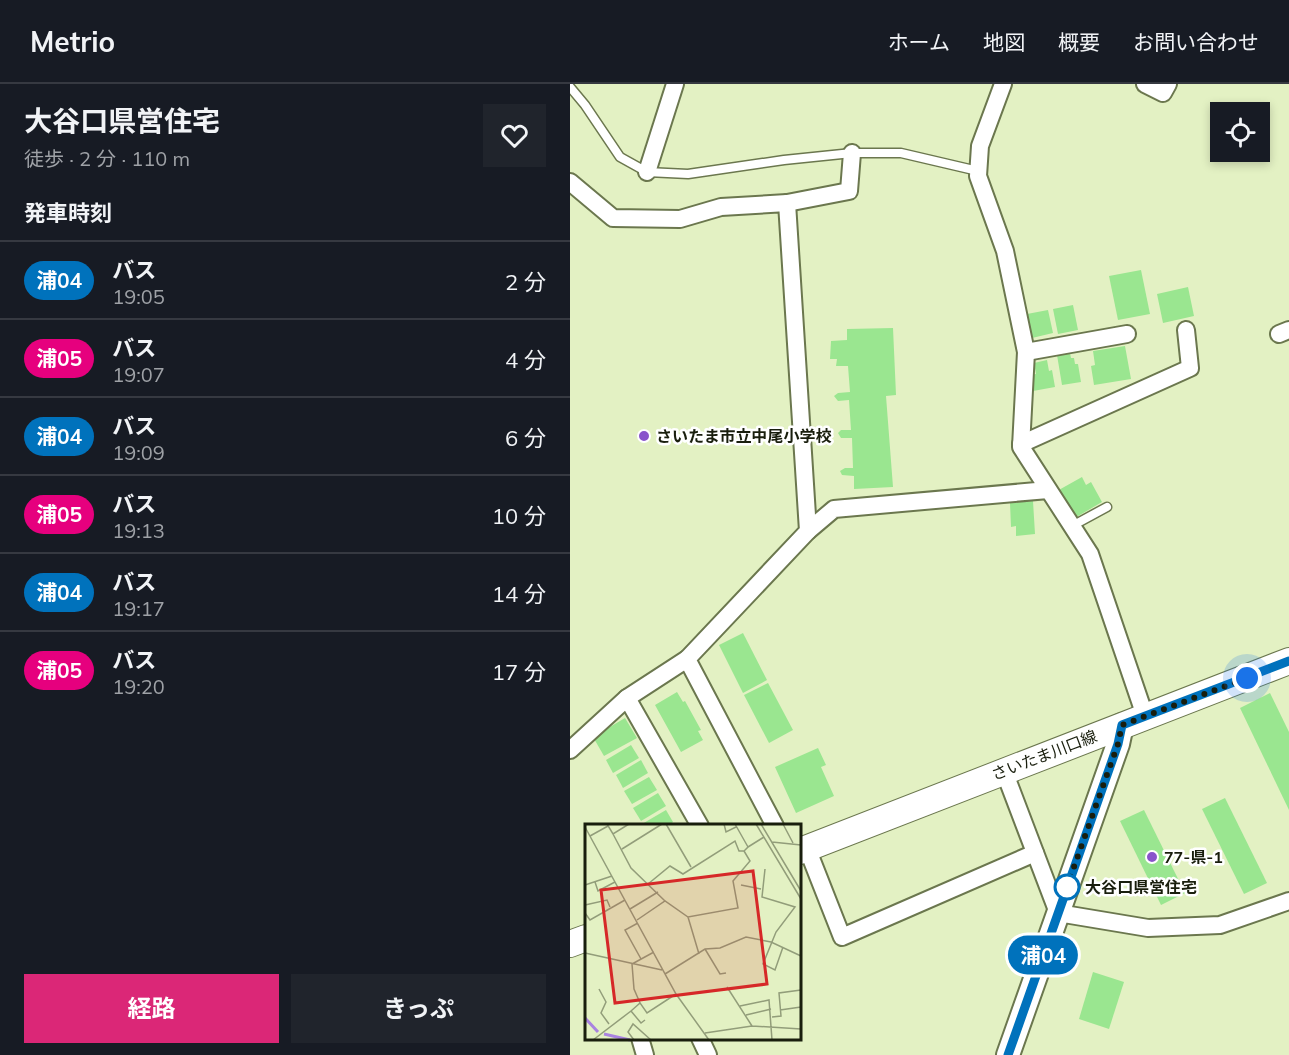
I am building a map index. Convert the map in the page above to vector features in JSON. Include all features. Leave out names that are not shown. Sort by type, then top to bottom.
[{"type":"main road","name":"さいたま川口線","points":[[803,850],[1134,721],[1287,666]]},
{"type":"main road","points":[[570,945],[585,938]]},
{"type":"street","points":[[647,172],[675,84]]},
{"type":"street","points":[[1003,84],[980,146],[978,176],[1005,251],[1026,352],[1021,447],[1089,554],[1134,721],[1118,744],[1008,1055]]},
{"type":"street","points":[[1145,84],[1163,93],[1168,84]]},
{"type":"street","points":[[570,182],[613,218],[680,219],[721,207],[787,203],[849,191],[852,153]]},
{"type":"street","points":[[787,203],[808,531]]},
{"type":"street","points":[[1021,444],[1190,368],[1186,330]]},
{"type":"street","points":[[1026,352],[1127,334]]},
{"type":"street","points":[[570,750],[627,698],[687,658],[808,531],[834,509],[1048,490]]},
{"type":"street","points":[[687,658],[774,824]]},
{"type":"street","points":[[627,698],[699,824]]},
{"type":"street","points":[[1004,771],[1058,913]]},
{"type":"street","points":[[803,850],[842,937],[1035,853]]},
{"type":"street","points":[[1058,913],[1148,928],[1220,925],[1289,901]]},
{"type":"street","points":[[641,1040],[645,1055]]},
{"type":"street","points":[[701,1040],[708,1055]]},
{"type":"lane","points":[[570,87],[620,156],[647,172],[688,174],[852,153],[901,153],[978,171]]},
{"type":"lane","points":[[1071,526],[1107,507]]},
{"type":"building","points":[[1141,270],[1150,314],[1118,320],[1109,276]]},
{"type":"building","points":[[1188,287],[1194,316],[1163,323],[1157,294]]},
{"type":"building","points":[[1073,305],[1078,330],[1058,334],[1053,309]]},
{"type":"building","points":[[1048,310],[1053,333],[1032,338],[1027,314]]},
{"type":"building","points":[[893,328],[896,395],[886,396],[893,487],[854,489],[854,476],[842,475],[840,471],[853,468],[852,438],[841,438],[838,433],[841,430],[851,430],[849,400],[838,401],[834,396],[838,393],[850,392],[848,366],[836,366],[837,359],[830,359],[831,341],[847,340],[847,329]]},
{"type":"building","points":[[1125,346],[1131,379],[1094,385],[1091,366],[1095,365],[1093,351]]},
{"type":"building","points":[[1070,353],[1075,364],[1078,364],[1081,382],[1062,385],[1057,355]]},
{"type":"building","points":[[1047,360],[1049,371],[1052,370],[1055,387],[1033,391],[1030,375],[1036,374],[1034,363]]},
{"type":"building","points":[[1082,477],[1086,485],[1091,482],[1102,502],[1073,519],[1057,491]]},
{"type":"building","points":[[1033,501],[1035,534],[1016,536],[1016,526],[1011,527],[1010,503]]},
{"type":"building","points":[[743,633],[767,680],[743,693],[719,645]]},
{"type":"building","points":[[768,683],[793,730],[769,743],[744,695]]},
{"type":"building","points":[[677,692],[683,702],[685,701],[701,730],[698,731],[703,740],[681,752],[655,705]]},
{"type":"building","points":[[1270,693],[1289,732],[1289,810],[1240,708]]},
{"type":"building","points":[[625,718],[637,738],[604,756],[593,737]]},
{"type":"building","points":[[631,745],[639,758],[613,773],[606,760]]},
{"type":"building","points":[[818,748],[826,765],[821,767],[834,796],[796,813],[775,767]]},
{"type":"building","points":[[641,760],[648,773],[623,788],[616,775]]},
{"type":"building","points":[[649,777],[657,790],[632,804],[624,791]]},
{"type":"building","points":[[658,793],[666,806],[641,821],[633,808]]},
{"type":"building","points":[[1225,798],[1267,883],[1244,894],[1202,809]]},
{"type":"building","points":[[666,810],[673,822],[670,824],[642,824]]},
{"type":"building","name":"77-県-1","points":[[1144,810],[1185,893],[1161,905],[1120,821]]},
{"type":"building","points":[[1093,972],[1124,982],[1109,1029],[1079,1019]]},
{"type":"bus line","name":"浦04","points":[[1008,1055],[1118,744],[1122,725],[1289,661]]},
{"type":"place","name":"さいたま市立中尾小学校","points":[[644,436]]},
{"type":"place","name":"77-県-1","points":[[1152,857]]},
{"type":"place","name":"大谷口県営住宅","points":[[1067,887]]},
{"type":"route","points":[[1067,887],[1065,892],[1118,744],[1122,725],[1247,678]]}]
